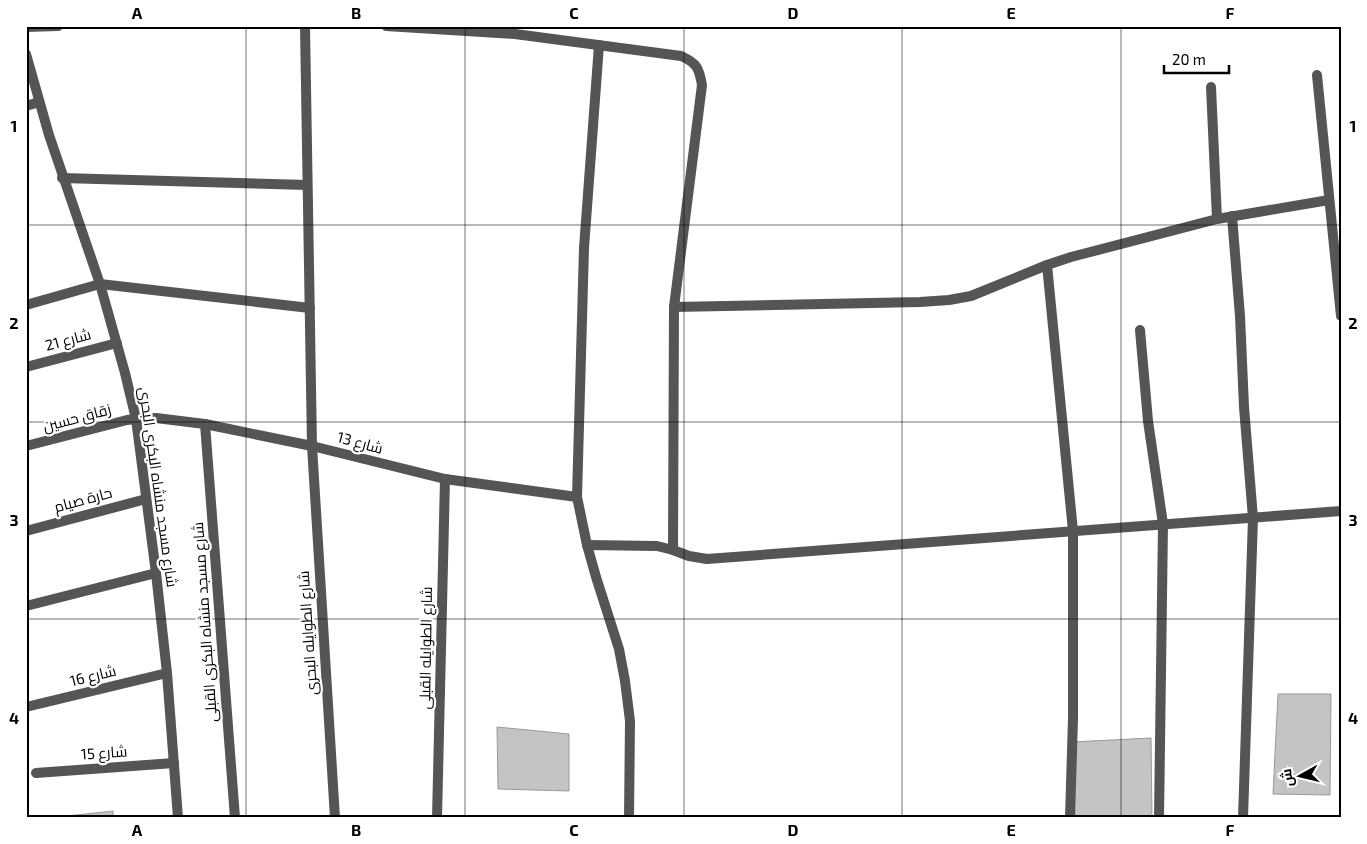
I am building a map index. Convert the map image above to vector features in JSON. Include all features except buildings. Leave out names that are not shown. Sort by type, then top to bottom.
[{"type":"street","points":[[26,27],[58,26]]},
{"type":"street","name":"شارع الطوايله البحرى","points":[[305,26],[312,446],[335,818]]},
{"type":"street","points":[[386,26],[515,34],[681,56],[692,61],[700,70],[702,85],[674,307],[673,550]]},
{"type":"street","points":[[599,45],[584,248],[577,497],[587,545],[619,649],[625,681],[630,721],[629,818]]},
{"type":"street","name":"شارع مسجد منشاه البكرى البحرى","points":[[26,54],[62,178],[100,284],[126,373],[136,419],[167,673],[178,818]]},
{"type":"street","points":[[1317,75],[1341,316]]},
{"type":"street","points":[[1210,88],[1217,219]]},
{"type":"street","points":[[26,106],[39,102]]},
{"type":"street","points":[[62,178],[308,185]]},
{"type":"street","points":[[674,307],[910,303],[949,300],[971,296],[1071,257],[1217,219],[1329,200]]},
{"type":"street","points":[[1232,216],[1253,518],[1243,818]]},
{"type":"street","points":[[1047,265],[1072,532],[1073,718],[1070,818]]},
{"type":"street","points":[[26,305],[100,284],[310,308]]},
{"type":"street","points":[[1140,330],[1148,422],[1162,524],[1159,818]]},
{"type":"street","name":"شارع 21","points":[[26,367],[117,342]]},
{"type":"street","name":"شارع 13","points":[[136,419],[156,418],[205,424],[312,446],[445,479],[577,497]]},
{"type":"street","name":"زقاق حسين","points":[[26,446],[136,419]]},
{"type":"street","name":"شارع مسجد منشاه البكرى القبلى","points":[[205,424],[235,818]]},
{"type":"street","name":"شارع الطوايله القبلى","points":[[437,818],[445,479]]},
{"type":"street","name":"حارة صيام","points":[[26,531],[146,499]]},
{"type":"street","points":[[587,545],[657,546],[689,556],[707,559],[1341,511]]},
{"type":"street","points":[[26,606],[156,573]]},
{"type":"street","name":"شارع 16","points":[[26,707],[167,673]]},
{"type":"street","name":"شارع 15","points":[[36,773],[174,763]]}]
